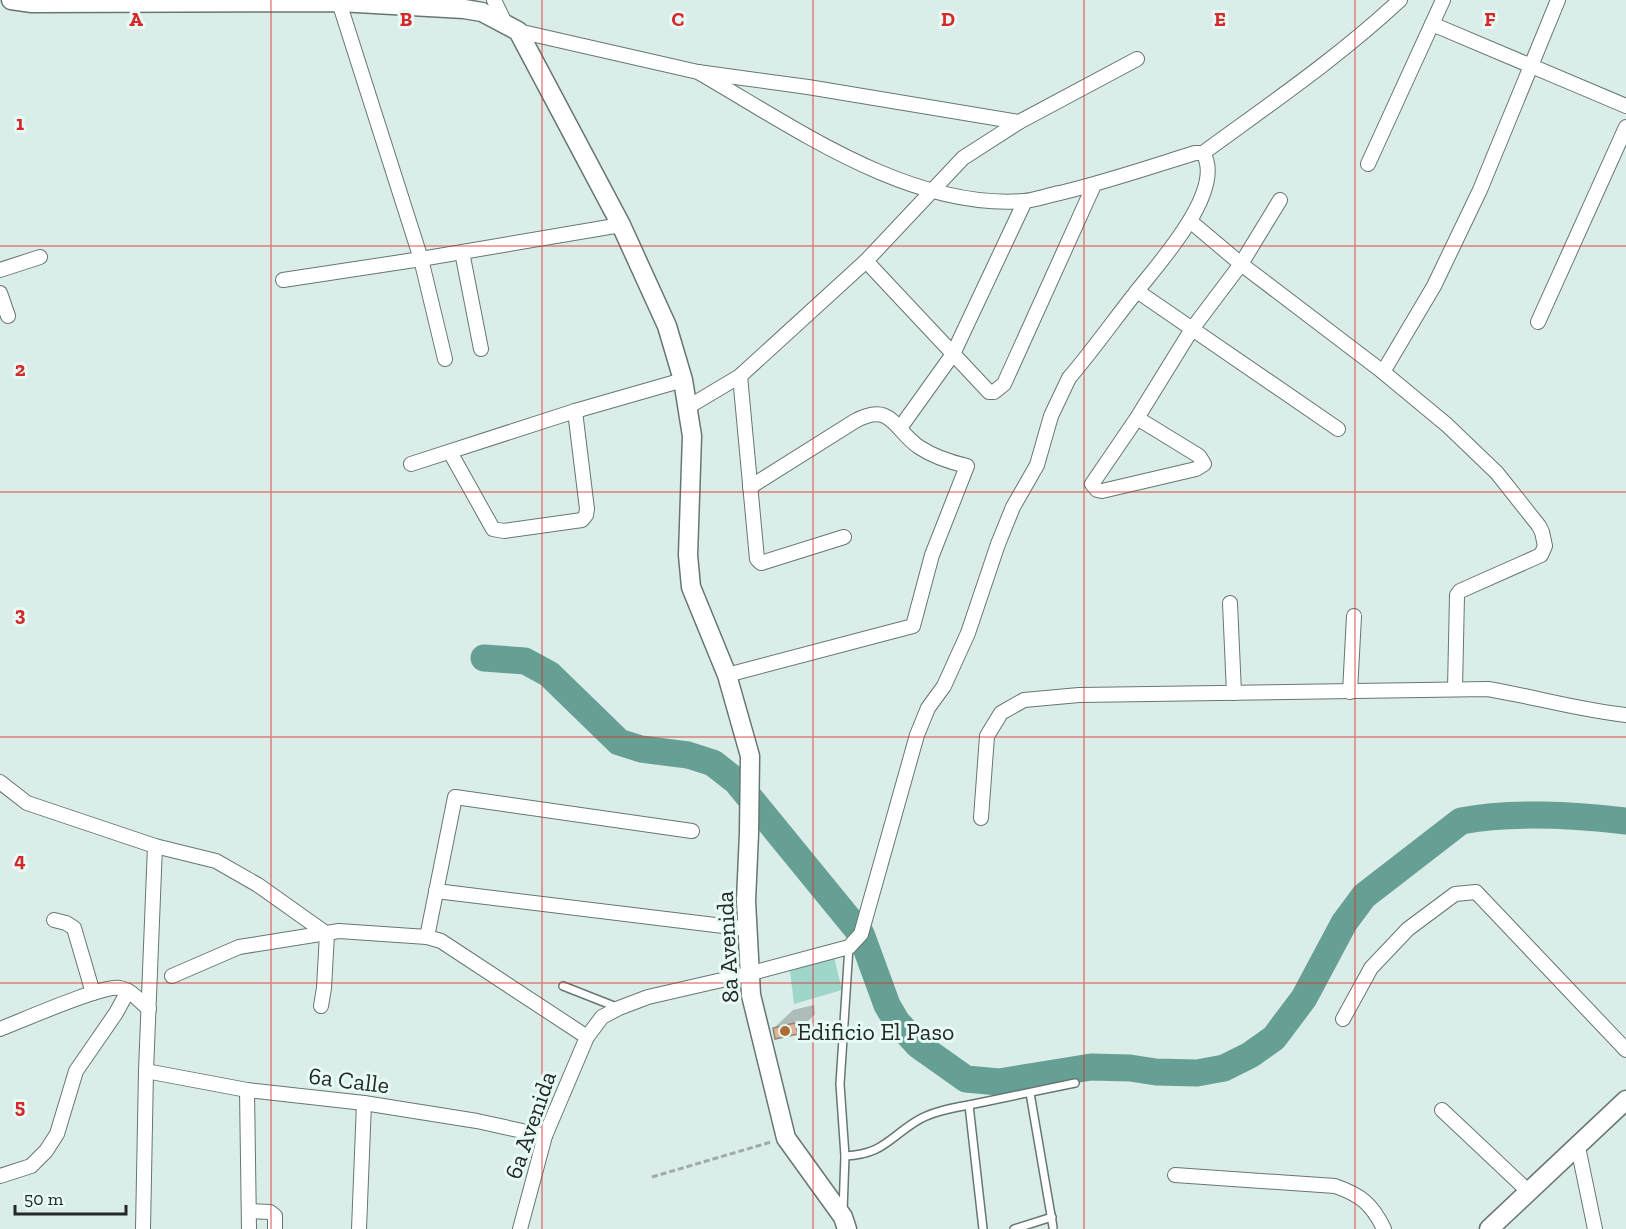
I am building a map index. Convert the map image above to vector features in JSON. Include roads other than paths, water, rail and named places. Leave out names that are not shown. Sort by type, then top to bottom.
[{"type":"street","points":[[11,0],[32,3],[339,2],[464,9],[482,12],[512,27],[698,72],[808,87],[1019,122]]},
{"type":"street","points":[[494,0],[512,27]]},
{"type":"street","points":[[698,72],[856,162],[893,178],[934,191],[974,199],[1025,201],[1094,185],[1195,153],[1203,153],[1361,36],[1400,0]]},
{"type":"street","points":[[1368,164],[1443,0]]},
{"type":"street","points":[[1383,372],[1434,286],[1480,190],[1558,0]]},
{"type":"street","points":[[339,2],[421,259],[444,359]]},
{"type":"street","points":[[1432,24],[1626,106]]},
{"type":"street","name":"8a Avenida","points":[[512,27],[621,225],[667,326],[683,380],[692,436],[688,555],[691,587],[727,675],[750,756],[746,901],[748,974],[751,995],[786,1138],[845,1223]]},
{"type":"street","points":[[688,407],[740,376],[866,261],[963,158],[1019,122],[1137,59]]},
{"type":"street","points":[[1538,322],[1626,127]]},
{"type":"street","points":[[849,947],[861,934],[917,735],[928,708],[944,686],[968,633],[998,544],[1013,507],[1037,465],[1051,416],[1060,395],[1069,378],[1155,271],[1190,221],[1208,177],[1209,166],[1203,153]]},
{"type":"street","points":[[866,261],[989,392],[998,390],[1004,384],[1094,185]]},
{"type":"street","points":[[1137,418],[1198,456],[1204,464],[1196,469],[1097,490],[1092,484],[1137,418],[1192,329],[1240,264],[1280,200]]},
{"type":"street","points":[[900,428],[953,354],[1025,201]]},
{"type":"street","points":[[1190,221],[1240,264],[1383,372],[1447,425],[1497,473],[1539,526],[1545,546],[1541,555],[1460,591],[1457,595],[1455,689]]},
{"type":"street","points":[[283,280],[621,225]]},
{"type":"street","points":[[462,252],[481,349]]},
{"type":"street","points":[[0,270],[40,257]]},
{"type":"street","points":[[1137,291],[1338,429]]},
{"type":"street","points":[[0,293],[8,316]]},
{"type":"street","points":[[740,376],[757,559],[761,563],[844,537]]},
{"type":"street","points":[[411,464],[575,411],[683,380]]},
{"type":"street","points":[[450,452],[493,529],[504,531],[582,520],[587,508],[575,411]]},
{"type":"street","points":[[727,675],[913,626],[933,555],[967,466],[937,457],[907,437],[894,420],[885,415],[873,414],[863,416],[750,487]]},
{"type":"street","points":[[1230,603],[1234,693]]},
{"type":"street","points":[[1350,692],[1354,616]]},
{"type":"street","points":[[981,818],[987,736],[1001,713],[1024,700],[1079,696],[1488,689],[1626,715]]},
{"type":"street","points":[[3,791],[27,803],[155,846],[216,861],[258,885],[327,934]]},
{"type":"street","points":[[427,937],[455,797],[692,831]]},
{"type":"street","points":[[143,1229],[146,1071],[155,846]]},
{"type":"street","points":[[436,891],[748,929]]},
{"type":"street","points":[[1343,1019],[1371,968],[1408,929],[1455,894],[1476,892],[1626,1050]]},
{"type":"street","points":[[54,920],[74,928],[93,993]]},
{"type":"street","points":[[172,976],[239,947],[339,931],[427,937],[441,941],[587,1037]]},
{"type":"street","points":[[321,1006],[327,934]]},
{"type":"street","name":"6a Avenida","points":[[520,1229],[545,1136],[587,1037],[603,1017],[648,997],[748,974],[849,947]]},
{"type":"street","points":[[0,1029],[93,993],[117,987],[128,991],[148,1009]]},
{"type":"street","points":[[0,1176],[31,1166],[46,1151],[57,1134],[76,1071],[116,1013],[128,991]]},
{"type":"street","name":"6a Calle","points":[[146,1071],[247,1090],[364,1103],[477,1121],[545,1136]]},
{"type":"street","points":[[247,1090],[249,1229]]},
{"type":"street","points":[[1489,1229],[1626,1100]]},
{"type":"street","points":[[359,1229],[364,1103]]},
{"type":"street","points":[[1442,1110],[1529,1192]]},
{"type":"street","points":[[1578,1147],[1595,1229]]},
{"type":"street","points":[[1175,1175],[1335,1186],[1356,1193],[1384,1229]]},
{"type":"street","points":[[249,1211],[270,1212],[275,1216],[275,1229]]},
{"type":"lane","points":[[845,1223],[845,1156],[840,1084],[849,947]]},
{"type":"lane","points":[[563,986],[619,1008]]},
{"type":"lane","points":[[845,1156],[862,1155],[883,1147],[917,1120],[941,1111],[1075,1083]]},
{"type":"lane","points":[[1030,1093],[1053,1227]]},
{"type":"lane","points":[[969,1105],[983,1229]]},
{"type":"lane","points":[[1014,1229],[1052,1217]]},
{"type":"waterway","points":[[484,658],[525,661],[549,674],[619,742],[641,749],[688,755],[713,763],[736,781],[861,934],[887,1005],[897,1022],[918,1045],[966,1079],[999,1082],[1091,1067],[1197,1073],[1224,1068],[1250,1055],[1274,1038],[1304,998],[1344,923],[1364,896],[1461,821],[1501,816],[1543,815],[1626,821]]},
{"type":"place","name":"Edificio El Paso","points":[[785,1031]]}]
